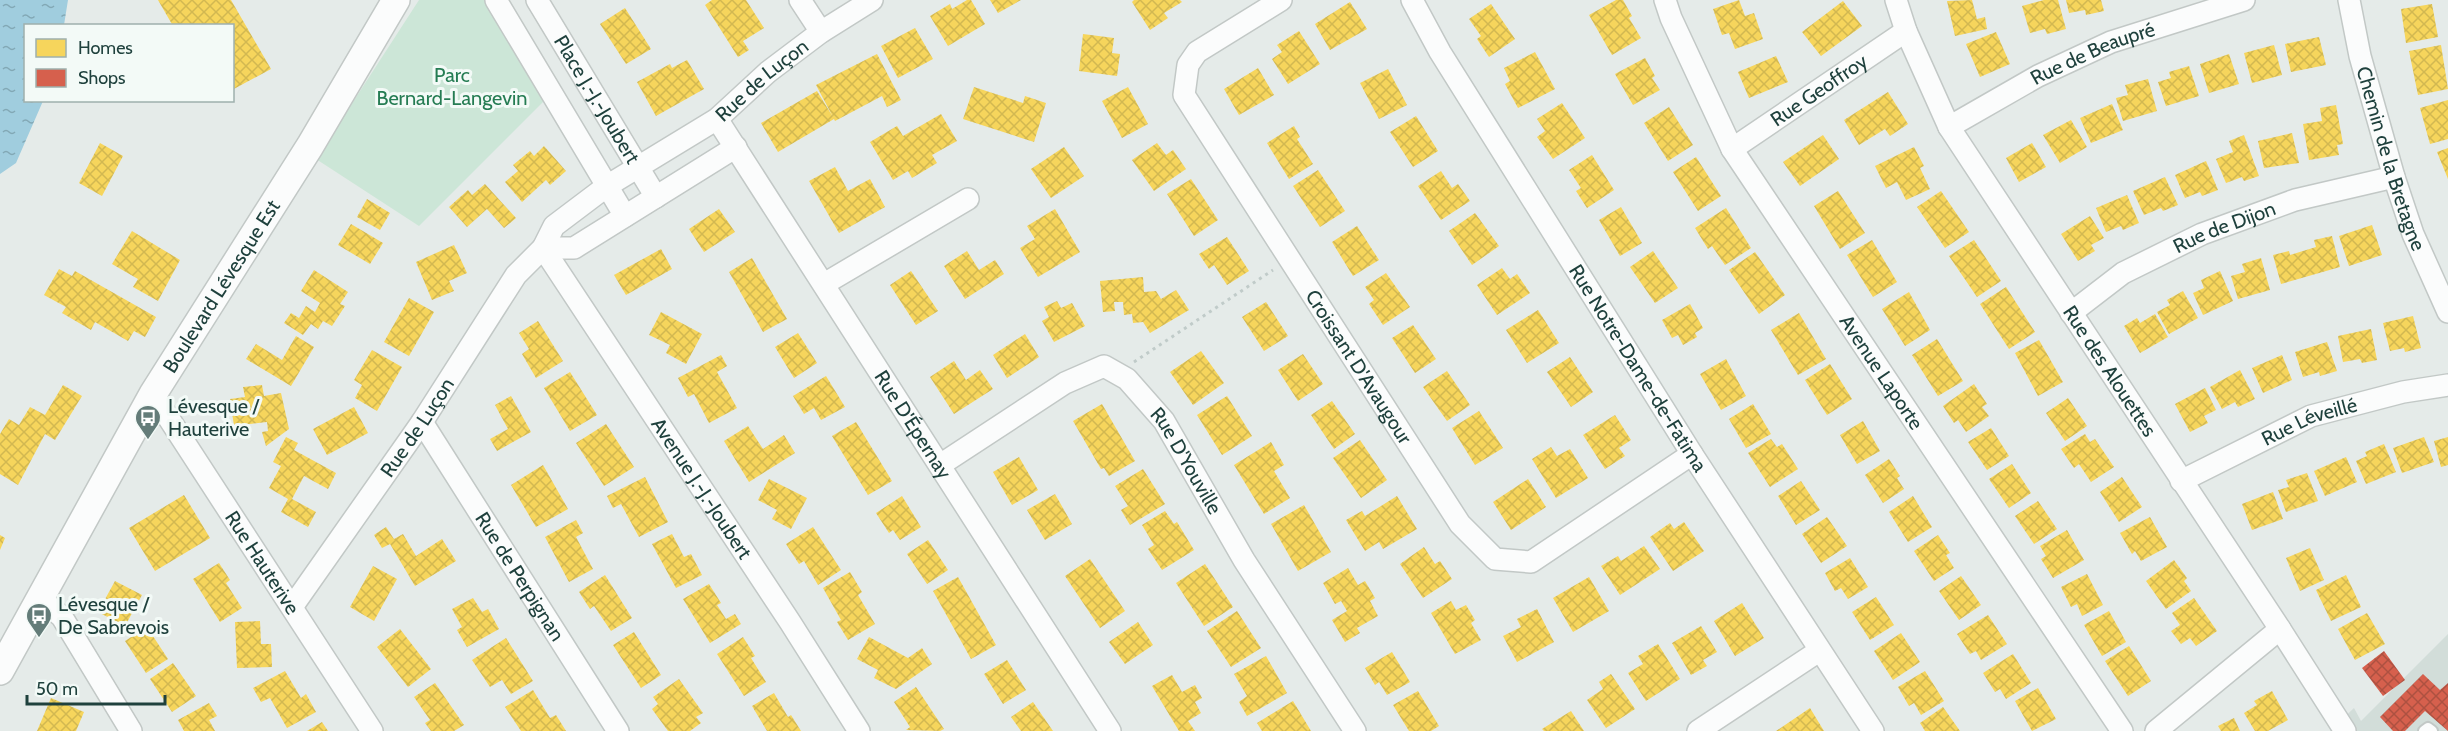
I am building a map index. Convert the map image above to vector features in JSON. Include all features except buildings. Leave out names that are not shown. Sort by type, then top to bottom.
[{"type":"street","name":"Boulevard Lévesque Est","points":[[0,671],[153,394],[310,146],[396,0]]},
{"type":"street","name":"Place J.-J.-Joubert","points":[[496,0],[625,216]]},
{"type":"street","name":"Place J.-J.-Joubert","points":[[537,0],[656,197]]},
{"type":"street","points":[[800,0],[821,32]]},
{"type":"street","name":"Rue de Luçon","points":[[292,607],[422,422],[516,275],[543,248],[554,226],[637,166],[717,119],[768,72],[821,32],[872,0]]},
{"type":"street","name":"Croissant D'Avaugour","points":[[1281,0],[1197,52],[1188,65],[1184,95],[1460,524],[1495,559],[1531,562],[1692,454]]},
{"type":"street","name":"Rue Notre-Dame-de-Fatima","points":[[1412,0],[1440,52],[1692,454],[1873,731]]},
{"type":"street","name":"Avenue Laporte","points":[[1665,0],[1671,18],[1732,149],[2121,731]]},
{"type":"street","name":"Rue des Alouettes","points":[[1896,0],[1906,31],[1949,127],[2345,731]]},
{"type":"street","name":"Rue de Beaupré","points":[[1949,127],[2038,76],[2111,42],[2244,0]]},
{"type":"street","name":"Chemin de la Bretagne","points":[[2349,0],[2360,56],[2394,177],[2413,234],[2448,312]]},
{"type":"street","name":"Rue Geoffroy","points":[[1732,149],[1906,31]]},
{"type":"street","name":"Rue D'Épernay","points":[[717,119],[1110,731]]},
{"type":"street","name":"Rue de Luçon","points":[[543,248],[574,248],[736,147]]},
{"type":"street","name":"Rue de Dijon","points":[[2071,313],[2123,273],[2202,234],[2295,200],[2394,177]]},
{"type":"street","points":[[824,284],[968,199]]},
{"type":"street","name":"Avenue J.-J.-Joubert","points":[[543,248],[784,612],[859,731]]},
{"type":"street","name":"Rue D'Youville","points":[[940,465],[1065,383],[1104,366],[1127,379],[1164,421],[1244,560],[1355,731]]},
{"type":"street","name":"Rue Léveillé","points":[[2181,481],[2311,416],[2403,392],[2448,385]]},
{"type":"street","name":"Rue Hauterive","points":[[153,394],[372,731]]},
{"type":"street","name":"Rue de Perpignan","points":[[422,422],[618,731]]},
{"type":"street","points":[[40,598],[62,617],[131,731]]},
{"type":"street","points":[[2156,731],[2280,629]]},
{"type":"street","points":[[1698,731],[1819,651]]},
{"type":"lane","points":[[2424,731],[2428,728],[2432,731]]},
{"type":"path","points":[[1127,379],[1134,361],[1290,259]]},
{"type":"shaded area","points":[[2448,634],[2448,731],[2330,731],[2354,708],[2361,721]]},
{"type":"green space","name":"Parc Bernard-Langevin","points":[[419,0],[492,0],[547,98],[419,226],[316,159]]},
{"type":"water","points":[[0,0],[68,0],[64,24],[24,24],[24,102],[43,102],[16,163],[0,174]]},
{"type":"place","name":"Lévesque / Hauterive","points":[[148,441]]},
{"type":"place","name":"Lévesque / De Sabrevois","points":[[39,639]]}]
